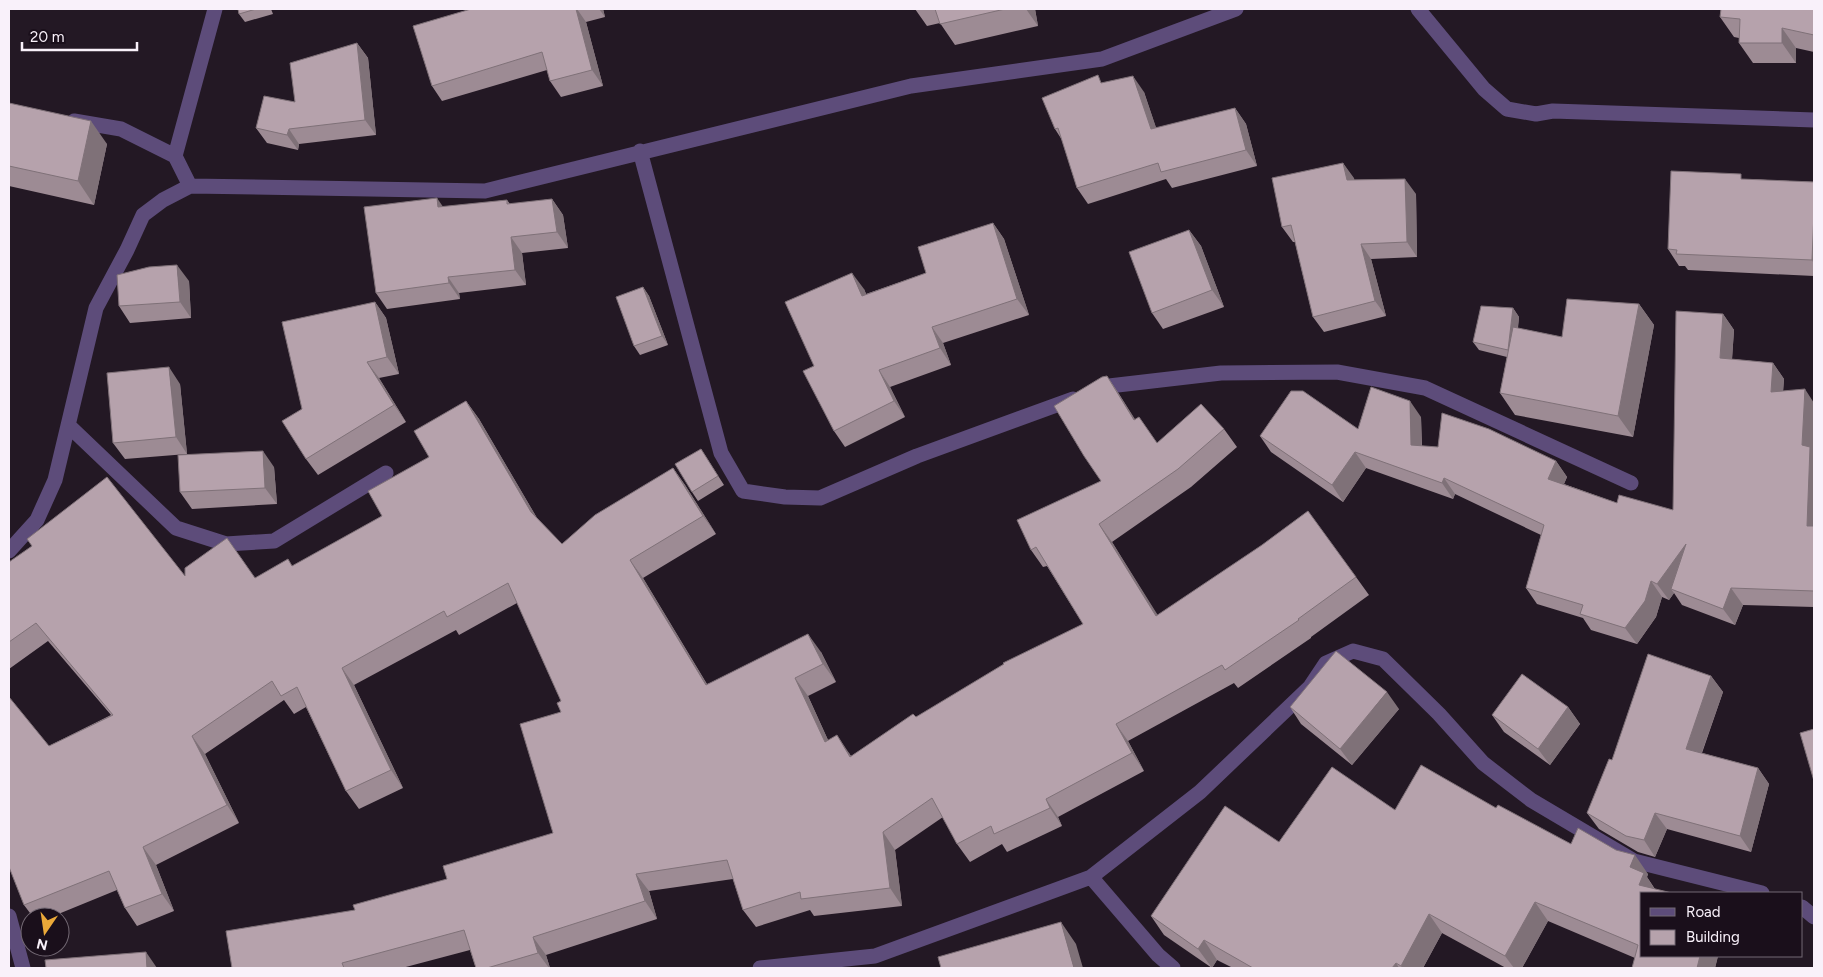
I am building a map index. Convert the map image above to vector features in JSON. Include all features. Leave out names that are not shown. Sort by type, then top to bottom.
[{"type":"street","points":[[175,156],[215,9]]},
{"type":"street","points":[[9,551],[37,520],[54,480],[96,308],[127,250],[143,215],[162,200],[190,186],[485,191],[640,151],[911,86],[1102,59],[1236,9]]},
{"type":"street","points":[[1418,9],[1484,89],[1507,109],[1536,114],[1553,111],[1814,120]]},
{"type":"street","points":[[56,118],[121,129],[175,156],[190,186]]},
{"type":"street","points":[[640,151],[721,453],[743,491],[784,497],[820,498],[917,456],[1109,386],[1221,372],[1337,372],[1425,388],[1631,483]]},
{"type":"street","points":[[68,425],[176,528],[226,544],[274,541],[386,474]]},
{"type":"street","points":[[760,968],[875,956],[1091,877],[1200,792],[1310,687],[1326,663],[1353,651],[1383,659],[1439,714],[1483,763],[1539,804],[1634,860],[1758,892]]},
{"type":"street","points":[[1091,877],[1158,955],[1172,968]]},
{"type":"street","points":[[1803,909],[1814,917]]},
{"type":"street","points":[[9,917],[23,968]]},
{"type":"building","points":[[238,9],[256,9],[239,14]]},
{"type":"building","points":[[471,9],[576,9],[592,70],[550,81],[542,52],[432,86],[413,26]]},
{"type":"building","points":[[935,9],[1005,9],[940,24]]},
{"type":"building","points":[[1721,9],[1814,9],[1814,35],[1782,28],[1782,43],[1739,43],[1740,19],[1720,17]]},
{"type":"building","points":[[357,43],[365,120],[289,129],[287,135],[256,128],[264,96],[295,102],[290,63]]},
{"type":"building","points":[[1098,75],[1101,83],[1133,76],[1151,129],[1235,108],[1246,150],[1161,172],[1158,163],[1077,188],[1058,128],[1055,129],[1042,98]]},
{"type":"building","points":[[9,103],[91,121],[78,181],[9,166]]},
{"type":"building","points":[[1343,163],[1347,180],[1405,179],[1407,242],[1361,244],[1375,301],[1313,317],[1291,225],[1282,227],[1272,178]]},
{"type":"building","points":[[1671,171],[1741,174],[1741,179],[1814,182],[1812,260],[1676,254],[1677,250],[1668,249]]},
{"type":"building","points":[[437,198],[438,207],[507,200],[507,204],[552,199],[557,232],[511,237],[515,270],[448,277],[449,283],[376,293],[364,207]]},
{"type":"building","points":[[993,223],[1017,299],[932,327],[940,348],[879,370],[894,401],[834,431],[803,371],[814,366],[785,302],[852,273],[862,296],[926,273],[918,247]]},
{"type":"building","points":[[1189,230],[1212,290],[1152,313],[1129,252]]},
{"type":"building","points":[[177,265],[180,302],[119,306],[117,275],[149,267]]},
{"type":"building","points":[[643,287],[662,336],[634,346],[616,297]]},
{"type":"building","points":[[1567,299],[1639,304],[1618,416],[1500,393],[1513,327],[1562,337]]},
{"type":"building","points":[[375,302],[387,357],[367,362],[394,405],[306,459],[282,421],[302,409],[282,322]]},
{"type":"building","points":[[1481,306],[1513,308],[1508,350],[1473,342]]},
{"type":"building","points":[[1676,311],[1723,314],[1720,358],[1773,363],[1771,392],[1805,389],[1802,445],[1810,447],[1807,526],[1814,526],[1814,591],[1731,588],[1723,609],[1671,589],[1686,544],[1657,584],[1651,581],[1645,601],[1625,628],[1580,614],[1583,605],[1526,588],[1544,525],[1444,478],[1442,483],[1355,452],[1332,485],[1260,436],[1291,391],[1303,391],[1358,429],[1371,387],[1410,401],[1411,445],[1438,447],[1442,413],[1489,429],[1556,461],[1548,479],[1617,503],[1619,495],[1673,510]]},
{"type":"building","points":[[169,367],[176,437],[113,443],[107,373]]},
{"type":"building","points":[[1107,376],[1134,420],[1139,417],[1157,443],[1201,404],[1224,429],[1178,469],[1099,524],[1156,616],[1262,545],[1308,511],[1356,577],[1299,620],[1225,670],[1222,665],[1116,724],[1132,753],[1046,799],[1050,808],[994,834],[991,826],[957,844],[932,798],[883,832],[890,888],[801,899],[800,892],[743,910],[727,860],[636,874],[645,901],[533,937],[538,953],[487,968],[476,968],[464,930],[342,963],[344,968],[232,968],[226,931],[355,910],[353,905],[447,879],[443,866],[553,833],[520,724],[561,712],[557,703],[561,701],[508,583],[447,617],[444,611],[342,668],[391,770],[346,791],[297,687],[281,696],[272,681],[192,736],[227,805],[143,847],[162,894],[125,908],[109,871],[24,905],[9,867],[9,697],[49,746],[113,715],[36,623],[9,642],[9,562],[32,546],[27,539],[107,477],[185,576],[185,568],[227,538],[255,578],[288,559],[292,566],[382,516],[368,491],[429,457],[414,431],[466,401],[531,512],[562,544],[595,515],[673,468],[703,516],[630,560],[706,685],[808,634],[823,664],[795,678],[825,742],[837,735],[850,757],[913,714],[916,717],[1003,663],[1083,624],[1036,547],[1031,550],[1017,520],[1101,481],[1054,406],[1102,377]]},
{"type":"building","points":[[701,449],[718,476],[692,492],[675,464]]},
{"type":"building","points":[[263,451],[265,488],[180,492],[178,455]]},
{"type":"building","points":[[1336,651],[1387,692],[1340,749],[1290,707]]},
{"type":"building","points":[[1648,654],[1711,676],[1686,749],[1758,768],[1740,836],[1655,813],[1644,840],[1626,836],[1587,813],[1609,759],[1612,760]]},
{"type":"building","points":[[1522,674],[1568,707],[1538,749],[1492,715]]},
{"type":"building","points":[[1814,729],[1814,781],[1800,733]]},
{"type":"building","points":[[1421,765],[1496,808],[1498,805],[1571,844],[1578,828],[1616,850],[1635,855],[1630,867],[1644,873],[1639,885],[1668,892],[1640,892],[1640,957],[1700,957],[1697,968],[1632,968],[1638,945],[1535,902],[1505,956],[1429,914],[1401,966],[1396,963],[1392,968],[1253,968],[1204,940],[1198,949],[1151,916],[1225,806],[1279,842],[1332,767],[1395,810]]},
{"type":"building","points":[[1061,922],[1074,968],[941,968],[938,957]]},
{"type":"building","points":[[146,952],[147,968],[46,968],[45,960]]}]
